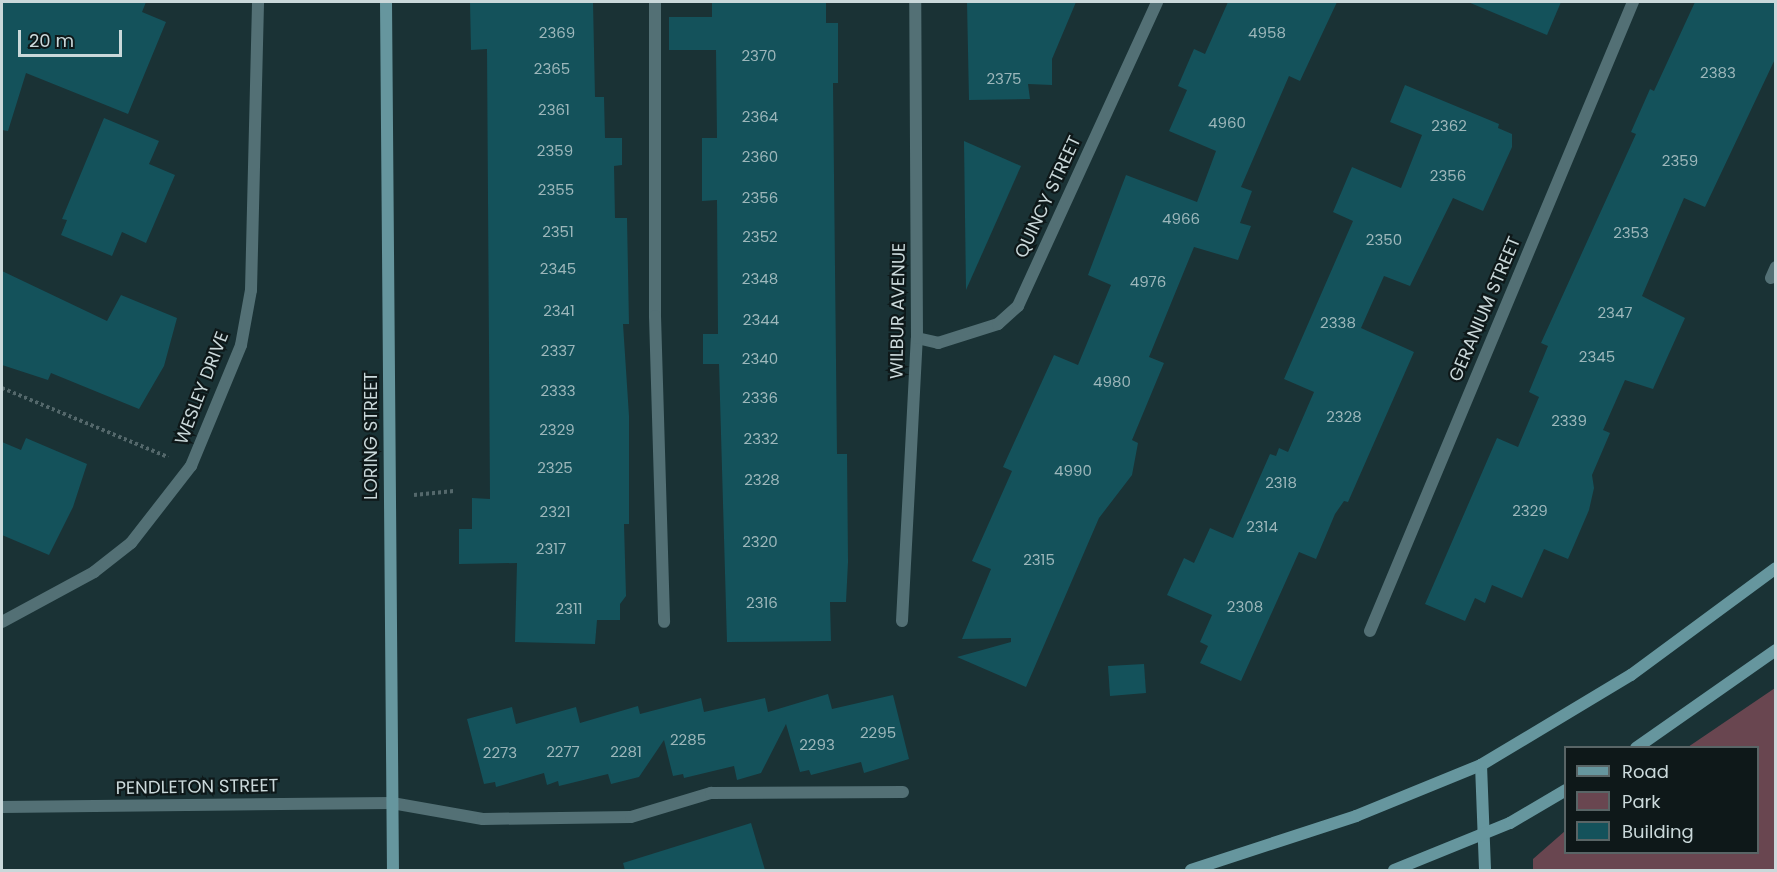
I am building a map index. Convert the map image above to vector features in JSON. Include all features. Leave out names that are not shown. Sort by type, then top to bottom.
[{"type":"main road","name":"LORING STREET","points":[[386,2],[393,870]]},
{"type":"main road","points":[[1191,870],[1356,816],[1481,765],[1631,675],[1776,568]]},
{"type":"main road","points":[[1637,746],[1776,650]]},
{"type":"main road","points":[[1481,765],[1485,870]]},
{"type":"main road","points":[[1394,870],[1484,834],[1564,791]]},
{"type":"street","name":"WESLEY DRIVE","points":[[2,622],[94,572],[131,543],[191,466],[241,345],[251,290],[258,2]]},
{"type":"street","points":[[655,2],[655,316],[664,622]]},
{"type":"street","name":"WILBUR AVENUE","points":[[902,621],[917,338],[915,2]]},
{"type":"street","name":"QUINCY STREET","points":[[917,338],[938,343],[998,324],[1018,306],[1157,2]]},
{"type":"street","name":"GERANIUM STREET","points":[[1370,631],[1633,2]]},
{"type":"street","name":"PENDLETON STREET","points":[[2,807],[392,803],[483,819],[631,817],[711,793],[903,792]]},
{"type":"path","points":[[2,388],[191,466]]},
{"type":"path","points":[[389,497],[454,491]]},
{"type":"green space","points":[[1775,688],[1775,870],[1533,870],[1533,859],[1564,832],[1564,854],[1759,854],[1759,746],[1689,746]]},
{"type":"building","points":[[2,2],[146,2],[142,12],[166,22],[128,114],[26,73],[8,131],[2,130]]},
{"type":"building","points":[[470,2],[593,2],[595,97],[604,97],[605,138],[622,138],[622,165],[614,166],[615,218],[627,218],[629,324],[623,324],[629,416],[629,524],[624,524],[626,596],[620,604],[620,620],[597,620],[595,644],[515,642],[517,563],[459,564],[459,529],[472,529],[472,498],[490,499],[487,49],[471,50]]},
{"type":"building","points":[[712,2],[826,2],[826,23],[838,23],[838,83],[833,83],[837,454],[847,454],[848,562],[846,602],[830,602],[831,641],[727,642],[719,364],[703,364],[703,334],[718,334],[717,200],[702,201],[702,138],[717,138],[716,50],[669,50],[669,17],[712,17]]},
{"type":"building","points":[[967,2],[1076,2],[1052,59],[1052,85],[1028,84],[1030,99],[969,100]]},
{"type":"building","points":[[1228,2],[1337,2],[1300,81],[1289,76],[1241,187],[1252,191],[1240,223],[1251,226],[1238,260],[1194,247],[1149,357],[1164,363],[1132,440],[1138,443],[1132,475],[1099,518],[1026,687],[957,657],[1011,642],[1011,638],[962,639],[991,569],[972,561],[1012,471],[1003,467],[1054,355],[1078,365],[1111,285],[1088,275],[1126,175],[1197,202],[1216,151],[1169,131],[1187,90],[1178,86],[1194,49],[1205,54]]},
{"type":"building","points":[[1468,2],[1561,2],[1547,35]]},
{"type":"building","points":[[1695,2],[1776,2],[1776,57],[1705,207],[1684,198],[1642,296],[1685,318],[1653,389],[1625,380],[1603,430],[1610,433],[1592,475],[1594,488],[1589,510],[1568,559],[1544,549],[1522,598],[1492,585],[1485,603],[1475,598],[1465,621],[1425,604],[1497,438],[1518,447],[1539,397],[1529,392],[1548,346],[1541,343],[1636,134],[1631,132],[1650,89],[1654,91]]},
{"type":"building","points":[[1405,85],[1499,124],[1498,128],[1512,134],[1512,147],[1483,211],[1453,198],[1410,286],[1384,276],[1361,328],[1414,352],[1348,502],[1344,501],[1335,514],[1316,559],[1299,552],[1241,681],[1200,663],[1208,646],[1200,642],[1212,615],[1167,595],[1184,558],[1194,563],[1210,528],[1233,538],[1270,454],[1276,456],[1279,448],[1288,452],[1314,392],[1284,379],[1353,221],[1333,212],[1352,167],[1401,188],[1422,135],[1390,122]]},
{"type":"building","points":[[104,118],[159,141],[149,164],[175,175],[146,243],[122,232],[112,256],[61,235],[67,220],[62,219]]},
{"type":"building","points":[[964,141],[1021,166],[966,290]]},
{"type":"building","points":[[2,271],[107,321],[121,295],[177,318],[164,366],[139,409],[51,373],[48,380],[2,365]]},
{"type":"building","points":[[26,438],[87,464],[73,507],[49,555],[2,535],[2,442],[21,450]]},
{"type":"building","points":[[1144,664],[1146,693],[1110,696],[1108,666]]},
{"type":"building","points":[[828,694],[832,709],[893,695],[909,759],[864,773],[861,762],[811,775],[809,770],[800,772],[786,724],[761,773],[737,780],[734,766],[684,778],[683,774],[673,776],[664,740],[639,777],[611,784],[608,774],[559,786],[558,781],[547,785],[544,773],[496,787],[495,782],[484,784],[467,719],[512,707],[516,724],[576,707],[580,723],[638,706],[640,714],[701,698],[704,712],[765,698],[768,712]]},
{"type":"building","points":[[751,823],[765,870],[625,870],[623,863]]}]
